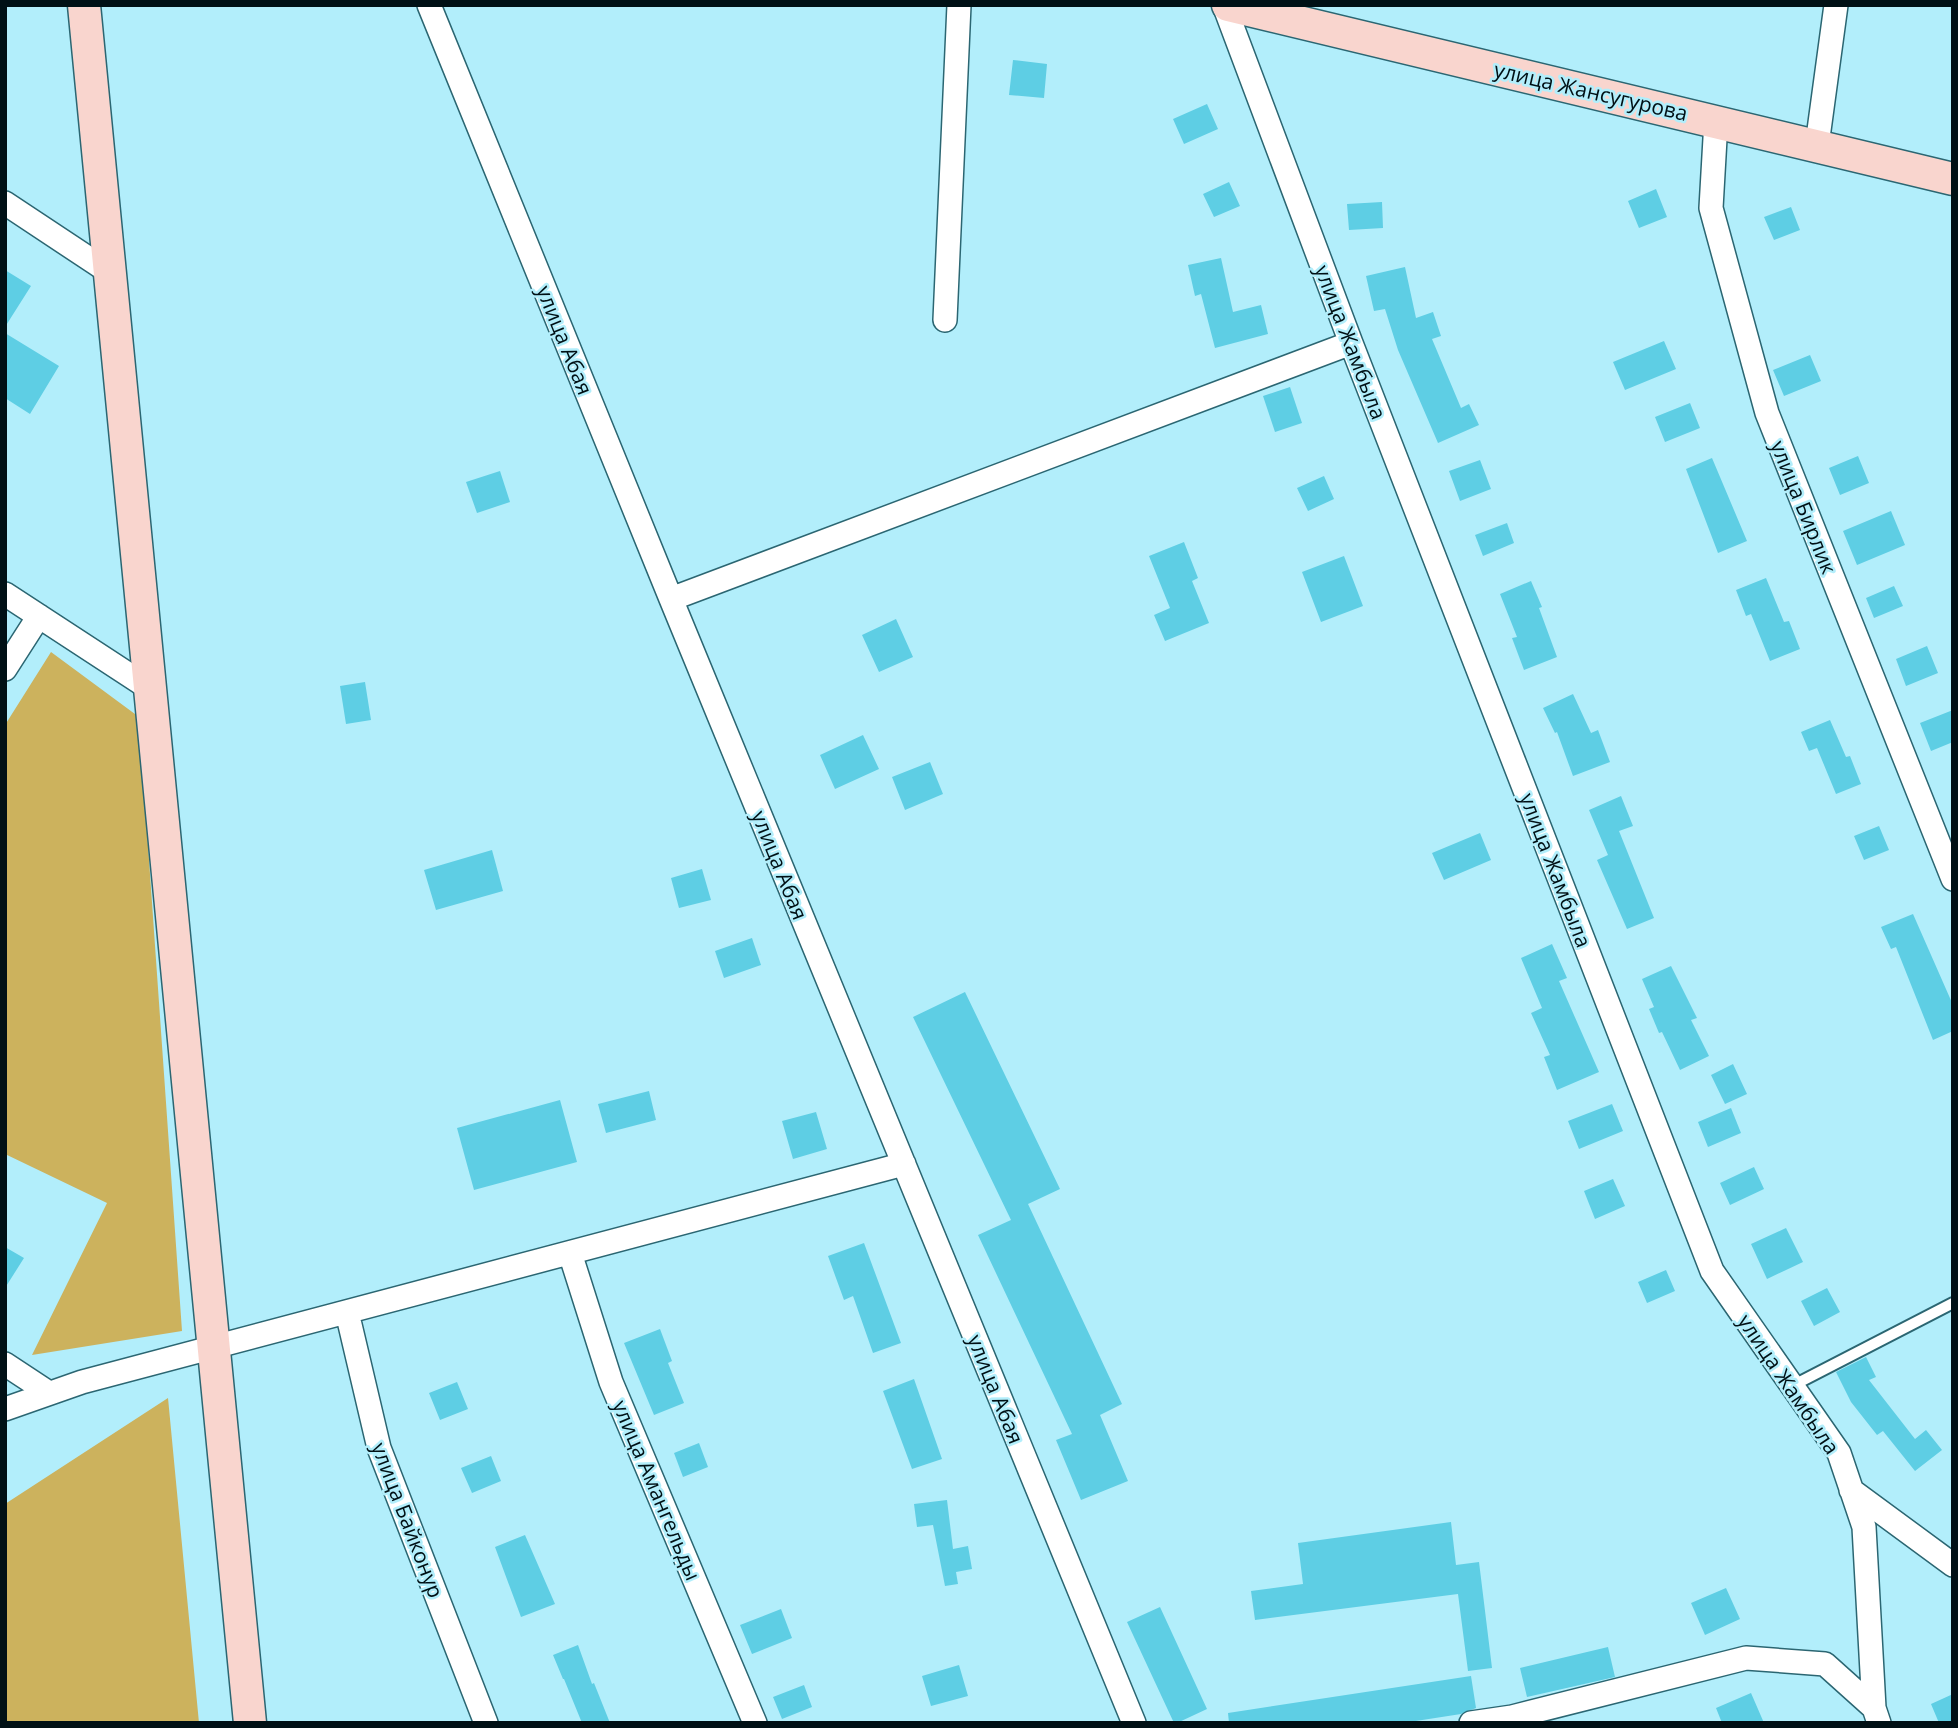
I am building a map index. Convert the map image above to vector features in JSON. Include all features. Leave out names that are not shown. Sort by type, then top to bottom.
[{"type":"main road","points":[[84,5],[250,1723]]},
{"type":"main road","name":"улица Жансугурова","points":[[1226,5],[1953,179]]},
{"type":"street","name":"улица Абая","points":[[429,5],[1134,1723]]},
{"type":"street","points":[[945,320],[960,5]]},
{"type":"street","name":"улица Жамбыла","points":[[1226,5],[1351,342],[1712,1271],[1839,1453],[1864,1527],[1876,1715]]},
{"type":"street","points":[[1817,145],[1836,5]]},
{"type":"street","name":"улица Бирлик","points":[[1716,121],[1711,208],[1767,413],[1953,879]]},
{"type":"street","points":[[5,203],[109,272]]},
{"type":"street","points":[[671,599],[1351,342]]},
{"type":"street","points":[[5,594],[149,688]]},
{"type":"street","points":[[5,669],[39,616]]},
{"type":"street","points":[[5,1409],[82,1382],[904,1164]]},
{"type":"street","name":"улица Амангельды","points":[[570,1252],[611,1381],[755,1723]]},
{"type":"street","name":"улица Байконур","points":[[347,1312],[379,1448],[486,1723]]},
{"type":"street","points":[[5,1364],[49,1394]]},
{"type":"street","points":[[1851,1490],[1953,1565]]},
{"type":"street","points":[[1471,1723],[1513,1720],[1746,1658],[1825,1664],[1876,1715]]},
{"type":"lane","points":[[1792,1386],[1953,1303]]},
{"type":"shaded area","points":[[51,652],[139,717],[182,1331],[32,1355],[107,1203],[5,1154],[5,725]]},
{"type":"shaded area","points":[[168,1398],[199,1723],[5,1723],[5,1504]]},
{"type":"building","points":[[1013,60],[1047,64],[1044,98],[1009,95]]},
{"type":"building","points":[[1207,104],[1218,129],[1184,144],[1173,119]]},
{"type":"building","points":[[1229,182],[1240,206],[1214,217],[1203,194]]},
{"type":"building","points":[[1656,189],[1667,217],[1639,228],[1628,201]]},
{"type":"building","points":[[1382,202],[1383,228],[1349,230],[1347,204]]},
{"type":"building","points":[[1791,207],[1800,230],[1774,240],[1764,217]]},
{"type":"building","points":[[1221,258],[1233,312],[1261,305],[1268,334],[1215,348],[1201,294],[1195,296],[1188,265]]},
{"type":"building","points":[[1405,267],[1416,318],[1433,312],[1441,336],[1432,339],[1461,408],[1469,404],[1479,425],[1438,443],[1398,350],[1385,309],[1374,311],[1366,276]]},
{"type":"building","points":[[5,270],[31,286],[5,327]]},
{"type":"building","points":[[5,333],[59,366],[30,414],[5,398]]},
{"type":"building","points":[[1664,341],[1676,369],[1625,390],[1613,362]]},
{"type":"building","points":[[1810,355],[1821,381],[1784,396],[1773,370]]},
{"type":"building","points":[[1290,387],[1302,423],[1275,432],[1263,396]]},
{"type":"building","points":[[1690,403],[1700,428],[1665,442],[1655,417]]},
{"type":"building","points":[[1858,456],[1869,483],[1840,495],[1829,468]]},
{"type":"building","points":[[1712,458],[1747,541],[1718,553],[1686,469]]},
{"type":"building","points":[[1480,460],[1491,489],[1460,501],[1449,471]]},
{"type":"building","points":[[500,471],[510,502],[477,513],[466,482]]},
{"type":"building","points":[[1324,476],[1334,499],[1308,511],[1297,488]]},
{"type":"building","points":[[1891,511],[1905,545],[1857,565],[1843,531]]},
{"type":"building","points":[[1507,523],[1514,543],[1483,556],[1475,535]]},
{"type":"building","points":[[1184,542],[1198,578],[1192,581],[1209,623],[1165,641],[1154,615],[1170,608],[1149,556]]},
{"type":"building","points":[[1344,556],[1363,606],[1321,622],[1302,572]]},
{"type":"building","points":[[1766,578],[1784,622],[1789,621],[1800,649],[1770,661],[1751,614],[1746,616],[1736,590]]},
{"type":"building","points":[[1531,581],[1557,657],[1524,670],[1512,638],[1517,637],[1500,594]]},
{"type":"building","points":[[1894,586],[1903,606],[1874,618],[1866,598]]},
{"type":"building","points":[[896,619],[913,657],[879,672],[862,635]]},
{"type":"building","points":[[1927,646],[1938,673],[1906,686],[1896,659]]},
{"type":"building","points":[[365,682],[371,720],[346,724],[340,686]]},
{"type":"building","points":[[1573,694],[1591,733],[1598,730],[1610,762],[1573,776],[1557,732],[1555,733],[1543,708]]},
{"type":"building","points":[[1953,710],[1953,742],[1931,751],[1920,723]]},
{"type":"building","points":[[1830,720],[1846,757],[1850,756],[1861,784],[1836,794],[1817,748],[1809,751],[1801,732]]},
{"type":"building","points":[[863,735],[879,769],[835,789],[820,755]]},
{"type":"building","points":[[930,762],[943,794],[905,810],[892,777]]},
{"type":"building","points":[[1621,796],[1633,826],[1619,831],[1654,918],[1627,929],[1597,860],[1608,855],[1589,810]]},
{"type":"building","points":[[1879,826],[1889,850],[1864,860],[1854,836]]},
{"type":"building","points":[[1480,833],[1491,860],[1444,880],[1432,853]]},
{"type":"building","points":[[492,850],[503,891],[436,910],[424,870]]},
{"type":"building","points":[[702,869],[711,900],[679,908],[671,878]]},
{"type":"building","points":[[1913,914],[1953,1005],[1953,1031],[1933,1040],[1896,947],[1891,949],[1881,927]]},
{"type":"building","points":[[752,938],[761,965],[724,978],[715,951]]},
{"type":"building","points":[[1552,944],[1567,978],[1559,981],[1599,1072],[1557,1090],[1544,1057],[1550,1055],[1531,1013],[1542,1008],[1521,958]]},
{"type":"building","points":[[1671,966],[1697,1018],[1691,1020],[1709,1056],[1680,1070],[1662,1032],[1659,1033],[1649,1009],[1654,1007],[1642,979]]},
{"type":"building","points":[[965,992],[1060,1189],[1028,1204],[1122,1404],[1100,1415],[1128,1481],[1081,1500],[1056,1440],[1072,1434],[978,1235],[1011,1220],[913,1017]]},
{"type":"building","points":[[1733,1064],[1747,1094],[1725,1104],[1711,1075]]},
{"type":"building","points":[[649,1091],[656,1120],[606,1133],[598,1104]]},
{"type":"building","points":[[560,1100],[577,1162],[474,1190],[457,1128]]},
{"type":"building","points":[[1612,1104],[1623,1131],[1579,1149],[1568,1121]]},
{"type":"building","points":[[1731,1108],[1741,1133],[1708,1147],[1698,1122]]},
{"type":"building","points":[[816,1112],[827,1149],[793,1159],[782,1121]]},
{"type":"building","points":[[1754,1167],[1764,1189],[1730,1205],[1720,1183]]},
{"type":"building","points":[[1613,1179],[1625,1206],[1595,1219],[1584,1191]]},
{"type":"building","points":[[1786,1228],[1803,1262],[1767,1279],[1751,1244]]},
{"type":"building","points":[[864,1243],[901,1343],[873,1353],[853,1296],[844,1300],[828,1256]]},
{"type":"building","points":[[5,1247],[24,1258],[5,1288]]},
{"type":"building","points":[[1666,1270],[1675,1291],[1647,1303],[1638,1282]]},
{"type":"building","points":[[1827,1288],[1840,1312],[1814,1326],[1801,1301]]},
{"type":"building","points":[[660,1329],[672,1361],[668,1363],[684,1403],[654,1415],[624,1343]]},
{"type":"building","points":[[1866,1357],[1876,1377],[1869,1380],[1915,1439],[1926,1430],[1942,1450],[1915,1471],[1883,1431],[1877,1435],[1851,1402],[1836,1372]]},
{"type":"building","points":[[914,1379],[942,1459],[912,1469],[883,1391]]},
{"type":"building","points":[[457,1382],[468,1409],[440,1420],[429,1393]]},
{"type":"building","points":[[699,1443],[708,1467],[683,1477],[674,1453]]},
{"type":"building","points":[[491,1456],[501,1481],[472,1493],[461,1468]]},
{"type":"building","points":[[947,1500],[953,1549],[968,1546],[972,1569],[956,1572],[958,1584],[945,1586],[933,1525],[917,1527],[914,1504]]},
{"type":"building","points":[[1451,1522],[1456,1565],[1479,1562],[1492,1668],[1468,1671],[1458,1594],[1255,1620],[1251,1591],[1303,1584],[1298,1543]]},
{"type":"building","points":[[525,1535],[555,1604],[521,1617],[495,1547]]},
{"type":"building","points":[[1726,1588],[1740,1619],[1705,1635],[1691,1603]]},
{"type":"building","points":[[1160,1607],[1207,1709],[1177,1723],[1174,1723],[1127,1622]]},
{"type":"building","points":[[781,1609],[792,1638],[752,1654],[740,1625]]},
{"type":"building","points":[[578,1645],[610,1723],[582,1723],[553,1655]]},
{"type":"building","points":[[1608,1647],[1615,1677],[1527,1697],[1520,1668]]},
{"type":"building","points":[[959,1665],[968,1696],[931,1706],[922,1676]]},
{"type":"building","points":[[1471,1676],[1476,1708],[1461,1714],[1403,1723],[1229,1723],[1228,1713]]},
{"type":"building","points":[[804,1685],[812,1707],[782,1719],[773,1697]]},
{"type":"building","points":[[1751,1693],[1764,1723],[1722,1723],[1716,1708]]},
{"type":"building","points":[[1953,1694],[1953,1723],[1939,1723],[1931,1704]]}]
